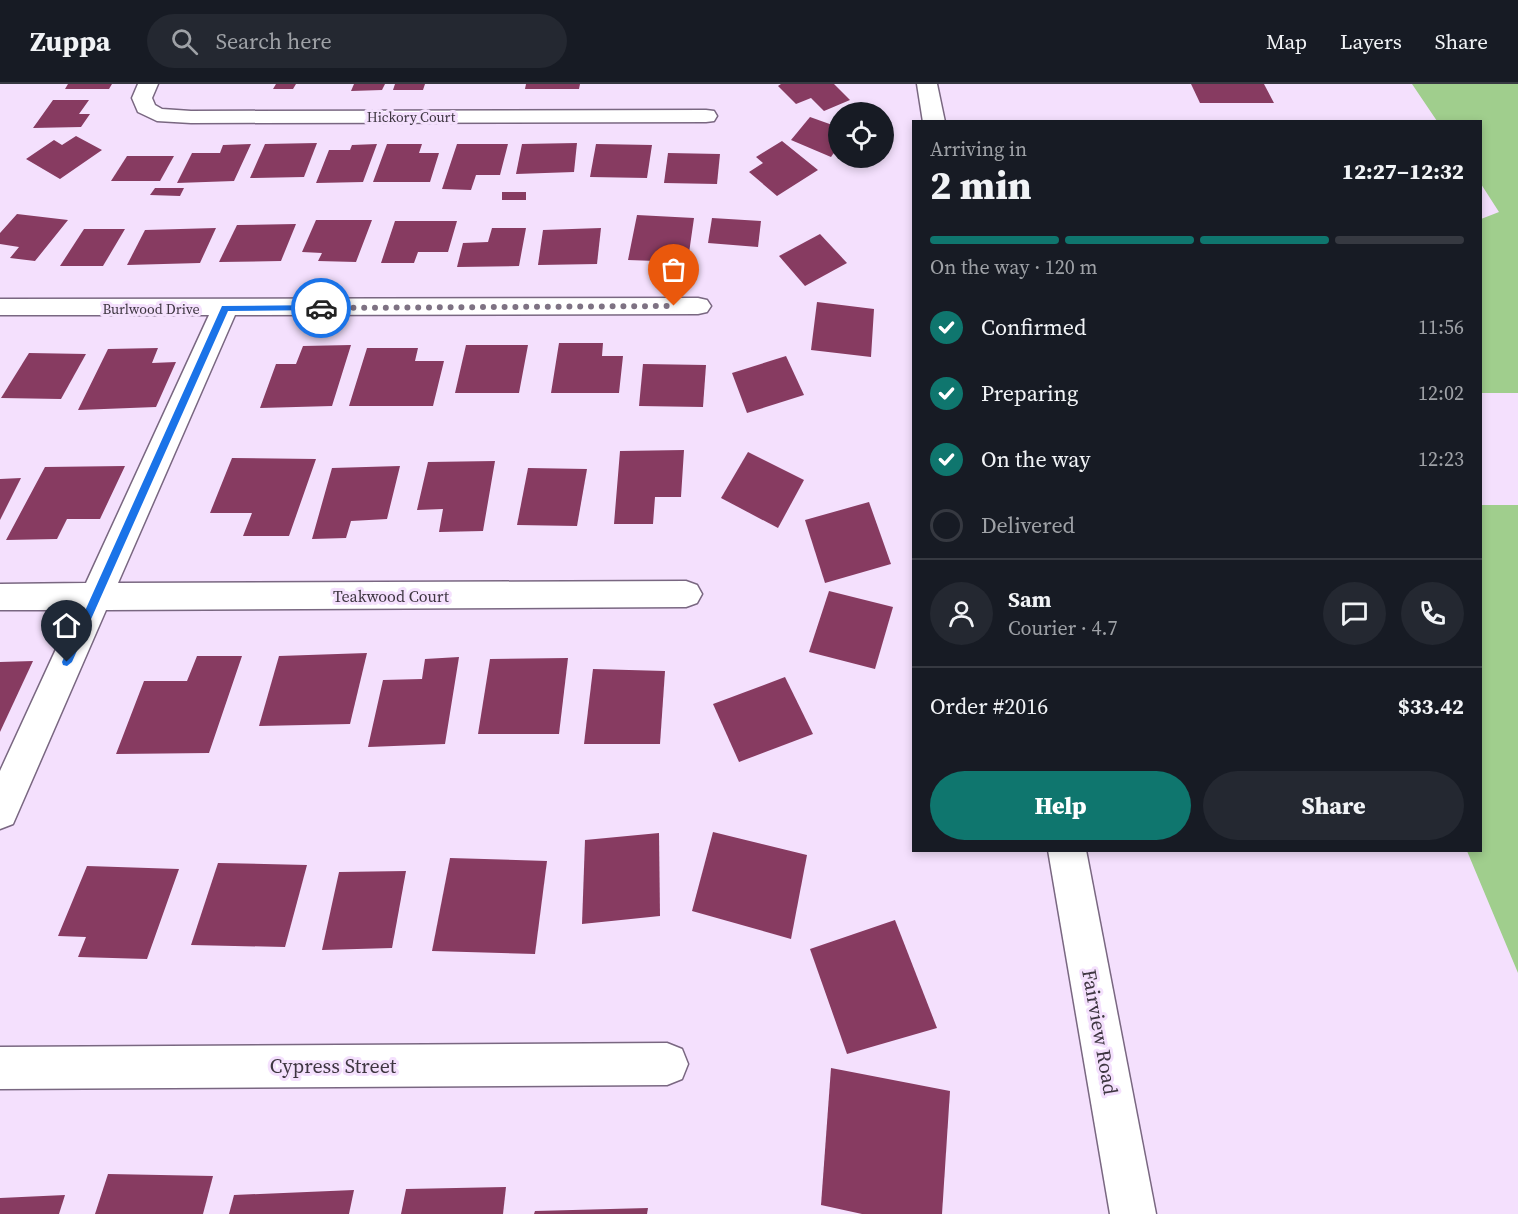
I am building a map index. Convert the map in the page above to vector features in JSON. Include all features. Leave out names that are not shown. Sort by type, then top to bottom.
[{"type":"street","name":"Hickory Court","points":[[148,84],[142,98],[145,108],[157,115],[191,117],[706,116]]},
{"type":"street","points":[[927,84],[934,120]]},
{"type":"street","name":"Burlwood Drive","points":[[0,307],[698,306]]},
{"type":"street","points":[[0,812],[225,308]]},
{"type":"street","name":"Teakwood Court","points":[[0,597],[686,594]]},
{"type":"street","name":"Fairview Road","points":[[1067,852],[1133,1214]]},
{"type":"street","name":"Cypress Street","points":[[0,1068],[667,1064]]},
{"type":"green space","points":[[1412,84],[1518,84],[1518,393],[1482,393],[1482,219],[1499,212],[1482,186],[1482,120],[1436,120]]},
{"type":"green space","points":[[1482,505],[1518,505],[1518,973],[1467,852],[1482,852]]},
{"type":"building","points":[[68,84],[112,84],[109,89],[65,89]]},
{"type":"building","points":[[276,84],[296,84],[293,89],[273,89]]},
{"type":"building","points":[[354,84],[385,84],[382,90],[351,91]]},
{"type":"building","points":[[395,84],[425,84],[423,90],[393,90]]},
{"type":"building","points":[[526,84],[580,84],[579,89],[525,89]]},
{"type":"building","points":[[781,84],[834,84],[850,100],[828,102],[828,109],[824,111],[811,98],[796,104],[778,86]]},
{"type":"building","points":[[1191,84],[1264,84],[1274,103],[1200,103]]},
{"type":"building","points":[[53,100],[89,100],[79,114],[90,114],[81,127],[33,128]]},
{"type":"building","points":[[810,117],[828,123],[828,156],[791,140]]},
{"type":"building","points":[[76,136],[102,150],[60,179],[26,159],[54,140],[62,145]]},
{"type":"building","points":[[782,141],[818,170],[777,196],[749,172],[763,163],[756,157]]},
{"type":"building","points":[[317,143],[304,177],[250,178],[265,144]]},
{"type":"building","points":[[577,143],[574,172],[516,174],[522,144]]},
{"type":"building","points":[[251,144],[234,181],[177,183],[192,153],[220,153],[223,145]]},
{"type":"building","points":[[377,144],[363,182],[316,183],[329,150],[350,150],[352,145]]},
{"type":"building","points":[[387,144],[422,144],[419,153],[439,153],[430,182],[373,182]]},
{"type":"building","points":[[457,144],[508,144],[500,175],[476,175],[471,190],[442,189]]},
{"type":"building","points":[[596,144],[652,145],[647,178],[590,177]]},
{"type":"building","points":[[668,153],[720,154],[717,184],[664,183]]},
{"type":"building","points":[[127,156],[174,156],[160,181],[111,181]]},
{"type":"building","points":[[155,188],[184,188],[180,196],[150,195]]},
{"type":"building","points":[[502,192],[526,192],[526,200],[502,200]]},
{"type":"building","points":[[17,214],[68,220],[35,261],[10,258],[19,247],[0,244],[0,233]]},
{"type":"building","points":[[637,215],[694,218],[689,253],[658,251],[656,261],[628,260]]},
{"type":"building","points":[[712,218],[761,221],[758,247],[708,243]]},
{"type":"building","points":[[316,220],[372,220],[356,262],[318,261],[322,253],[302,252]]},
{"type":"building","points":[[395,221],[457,221],[448,252],[418,252],[414,263],[381,263]]},
{"type":"building","points":[[296,224],[281,261],[219,262],[237,225]]},
{"type":"building","points":[[216,228],[200,263],[127,265],[145,230]]},
{"type":"building","points":[[492,228],[526,228],[519,266],[457,267],[463,243],[488,242]]},
{"type":"building","points":[[601,228],[597,264],[538,265],[543,230]]},
{"type":"building","points":[[84,229],[125,229],[103,266],[60,266]]},
{"type":"building","points":[[820,234],[847,263],[805,286],[779,256]]},
{"type":"building","points":[[817,302],[874,309],[871,357],[811,350]]},
{"type":"building","points":[[559,343],[603,343],[602,356],[623,356],[619,393],[551,393]]},
{"type":"building","points":[[351,345],[332,406],[260,408],[276,364],[296,364],[303,346]]},
{"type":"building","points":[[466,345],[528,345],[519,393],[455,393]]},
{"type":"building","points":[[158,348],[152,363],[176,362],[156,407],[78,410],[108,349]]},
{"type":"building","points":[[367,348],[418,348],[415,361],[444,361],[433,406],[349,406]]},
{"type":"building","points":[[29,353],[86,354],[61,399],[1,398]]},
{"type":"building","points":[[786,356],[804,395],[747,413],[732,373]]},
{"type":"building","points":[[643,364],[706,365],[703,407],[639,406]]},
{"type":"building","points":[[684,450],[681,497],[655,497],[653,524],[614,524],[620,451]]},
{"type":"building","points":[[748,452],[804,480],[778,528],[721,498]]},
{"type":"building","points":[[232,458],[316,459],[289,536],[243,536],[252,513],[210,513]]},
{"type":"building","points":[[495,461],[483,531],[439,532],[443,509],[417,510],[428,462]]},
{"type":"building","points":[[125,466],[100,519],[67,519],[57,539],[6,540],[45,467]]},
{"type":"building","points":[[400,466],[387,519],[351,521],[346,538],[312,539],[332,468]]},
{"type":"building","points":[[528,468],[587,469],[577,526],[517,525]]},
{"type":"building","points":[[21,478],[0,520],[0,479]]},
{"type":"building","points":[[869,502],[891,564],[825,583],[805,520]]},
{"type":"building","points":[[829,591],[893,607],[875,669],[809,652]]},
{"type":"building","points":[[367,653],[350,724],[259,726],[279,656]]},
{"type":"building","points":[[197,656],[242,656],[209,753],[116,754],[144,681],[187,681]]},
{"type":"building","points":[[459,657],[445,744],[368,747],[383,680],[422,679],[425,659]]},
{"type":"building","points":[[568,658],[559,734],[478,734],[490,659]]},
{"type":"building","points":[[33,661],[0,732],[0,662]]},
{"type":"building","points":[[593,669],[665,671],[660,744],[584,744]]},
{"type":"building","points":[[785,677],[813,734],[739,762],[713,704]]},
{"type":"building","points":[[713,832],[807,855],[791,939],[692,911]]},
{"type":"building","points":[[659,833],[660,916],[582,924],[585,840]]},
{"type":"building","points":[[450,858],[547,861],[535,954],[432,951]]},
{"type":"building","points":[[218,863],[307,865],[285,947],[191,945]]},
{"type":"building","points":[[87,866],[179,869],[147,959],[78,957],[86,937],[58,936]]},
{"type":"building","points":[[406,871],[392,948],[322,950],[339,872]]},
{"type":"building","points":[[895,920],[937,1028],[847,1054],[810,949]]},
{"type":"building","points":[[831,1068],[950,1091],[942,1214],[862,1214],[821,1205]]},
{"type":"building","points":[[108,1174],[213,1176],[203,1214],[95,1214]]},
{"type":"building","points":[[506,1187],[503,1214],[401,1214],[406,1189]]},
{"type":"building","points":[[354,1190],[349,1214],[229,1214],[234,1195]]},
{"type":"building","points":[[65,1195],[59,1214],[0,1214],[0,1198]]},
{"type":"building","points":[[648,1208],[647,1214],[534,1214],[535,1211]]},
{"type":"way so far","points":[[321,308],[674,306]]},
{"type":"route","points":[[67,662],[225,308],[321,308]]}]
